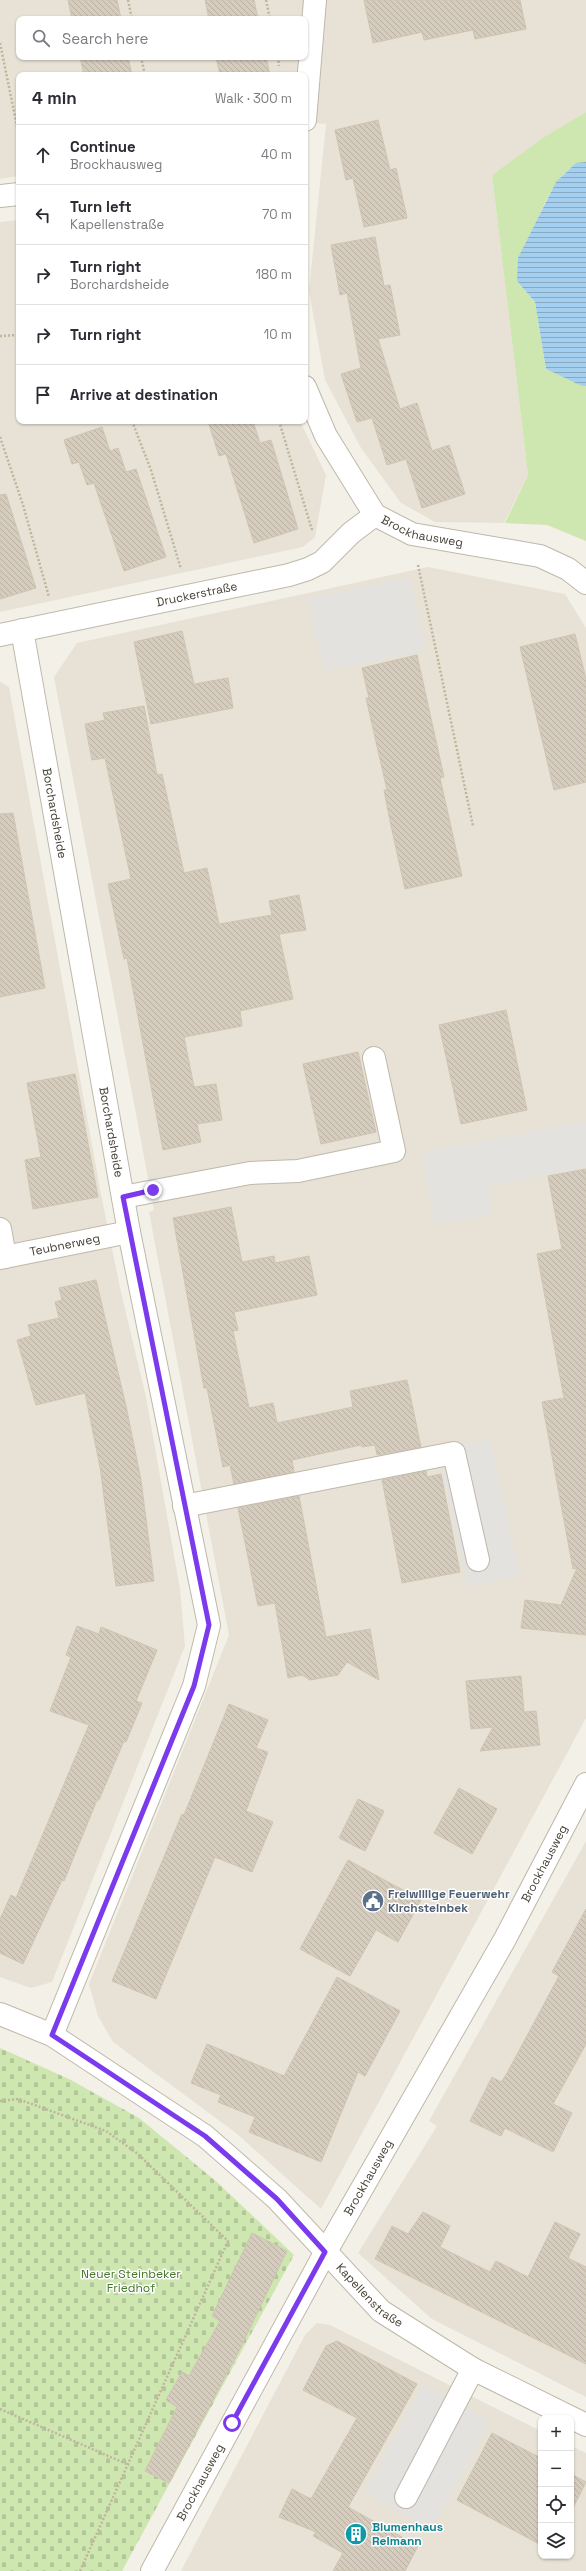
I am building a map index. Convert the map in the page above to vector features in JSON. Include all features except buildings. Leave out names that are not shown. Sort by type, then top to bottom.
[{"type":"street","points":[[308,84],[315,0]]},
{"type":"street","points":[[0,196],[16,194]]},
{"type":"street","name":"Brockhausweg","points":[[308,393],[326,436],[375,515],[412,534],[540,556],[568,569],[586,583]]},
{"type":"street","name":"Druckerstraße","points":[[0,634],[289,575],[308,569],[322,562],[351,533],[375,515]]},
{"type":"street","name":"Borchardsheide","points":[[22,630],[129,1232],[209,1625],[194,1686],[52,2035]]},
{"type":"street","points":[[123,1197],[250,1173],[298,1171],[394,1151],[374,1058]]},
{"type":"street","points":[[0,1229],[3,1257]]},
{"type":"street","name":"Teubnerweg","points":[[3,1257],[129,1232]]},
{"type":"street","points":[[184,1506],[454,1453],[478,1560]]},
{"type":"street","name":"Brockhausweg","points":[[152,2571],[325,2252],[505,1939],[586,1784]]},
{"type":"street","name":"Kapellenstraße","points":[[0,2014],[52,2035],[205,2136],[277,2199],[381,2312],[473,2369],[586,2425]]},
{"type":"street","points":[[406,2497],[473,2369]]},
{"type":"path","points":[[128,0],[131,16]]},
{"type":"path","points":[[266,0],[269,16]]},
{"type":"path","points":[[0,43],[16,121]]},
{"type":"path","points":[[142,60],[144,72]]},
{"type":"path","points":[[0,336],[16,335]]},
{"type":"path","points":[[133,424],[151,470],[189,595]]},
{"type":"path","points":[[281,424],[322,562]]},
{"type":"path","points":[[0,437],[23,505],[56,623]]},
{"type":"path","points":[[412,534],[473,826]]},
{"type":"path","points":[[0,2101],[18,2099],[106,2131],[138,2154],[228,2241],[129,2465],[80,2571]]},
{"type":"path","points":[[0,2409],[129,2465]]},
{"type":"shaded area","points":[[0,0],[586,0],[586,112],[544,137],[492,175],[528,475],[504,523],[435,522],[401,503],[361,448],[325,380],[309,291],[326,124],[308,122],[308,72],[16,72],[16,176],[0,179]]},
{"type":"shaded area","points":[[16,220],[16,424],[301,424],[326,475],[315,537],[303,547],[0,612],[0,222]]},
{"type":"shaded area","points":[[428,567],[565,594],[586,628],[586,1718],[321,2209],[236,2133],[113,2042],[98,2016],[89,1984],[229,1635],[149,1212],[154,1210],[54,677],[77,643]]},
{"type":"shaded area","points":[[410,578],[425,651],[324,671],[306,598]]},
{"type":"shaded area","points":[[0,682],[9,687],[100,1189],[120,1288],[146,1397],[180,1589],[185,1646],[52,1982],[31,1988],[0,1977]]},
{"type":"shaded area","points":[[586,1122],[586,1167],[487,1187],[493,1215],[435,1223],[422,1152]]},
{"type":"shaded area","points":[[490,1439],[520,1576],[467,1587],[438,1450]]},
{"type":"shaded area","points":[[586,1841],[586,2397],[432,2319],[358,2253],[437,2126],[429,2121]]},
{"type":"shaded area","points":[[317,2323],[330,2325],[538,2429],[538,2559],[574,2559],[574,2447],[586,2453],[586,2571],[181,2571],[305,2335]]},
{"type":"shaded area","points":[[422,2385],[490,2421],[432,2530],[364,2493]]},
{"type":"green space","points":[[586,112],[586,162],[573,167],[561,178],[550,193],[541,211],[517,281],[535,302],[546,369],[586,386],[586,541],[547,525],[505,523],[528,475],[492,175],[544,137]]},
{"type":"green space","name":"Neuer Steinbeker Friedhof","points":[[0,2048],[69,2079],[139,2118],[217,2182],[294,2255],[122,2571],[0,2571]]},
{"type":"water","points":[[586,162],[586,386],[582,386],[546,369],[535,302],[517,281],[518,258],[556,182],[576,163]]},
{"type":"place","name":"Freiwillige Feuerwehr Kirchsteinbek","points":[[373,1901]]},
{"type":"place","name":"Blumenhaus Reimann","points":[[356,2534]]},
{"type":"route","points":[[153,1190],[123,1197],[209,1625],[194,1686],[52,2035],[205,2136],[277,2199],[325,2252],[232,2423]]}]
